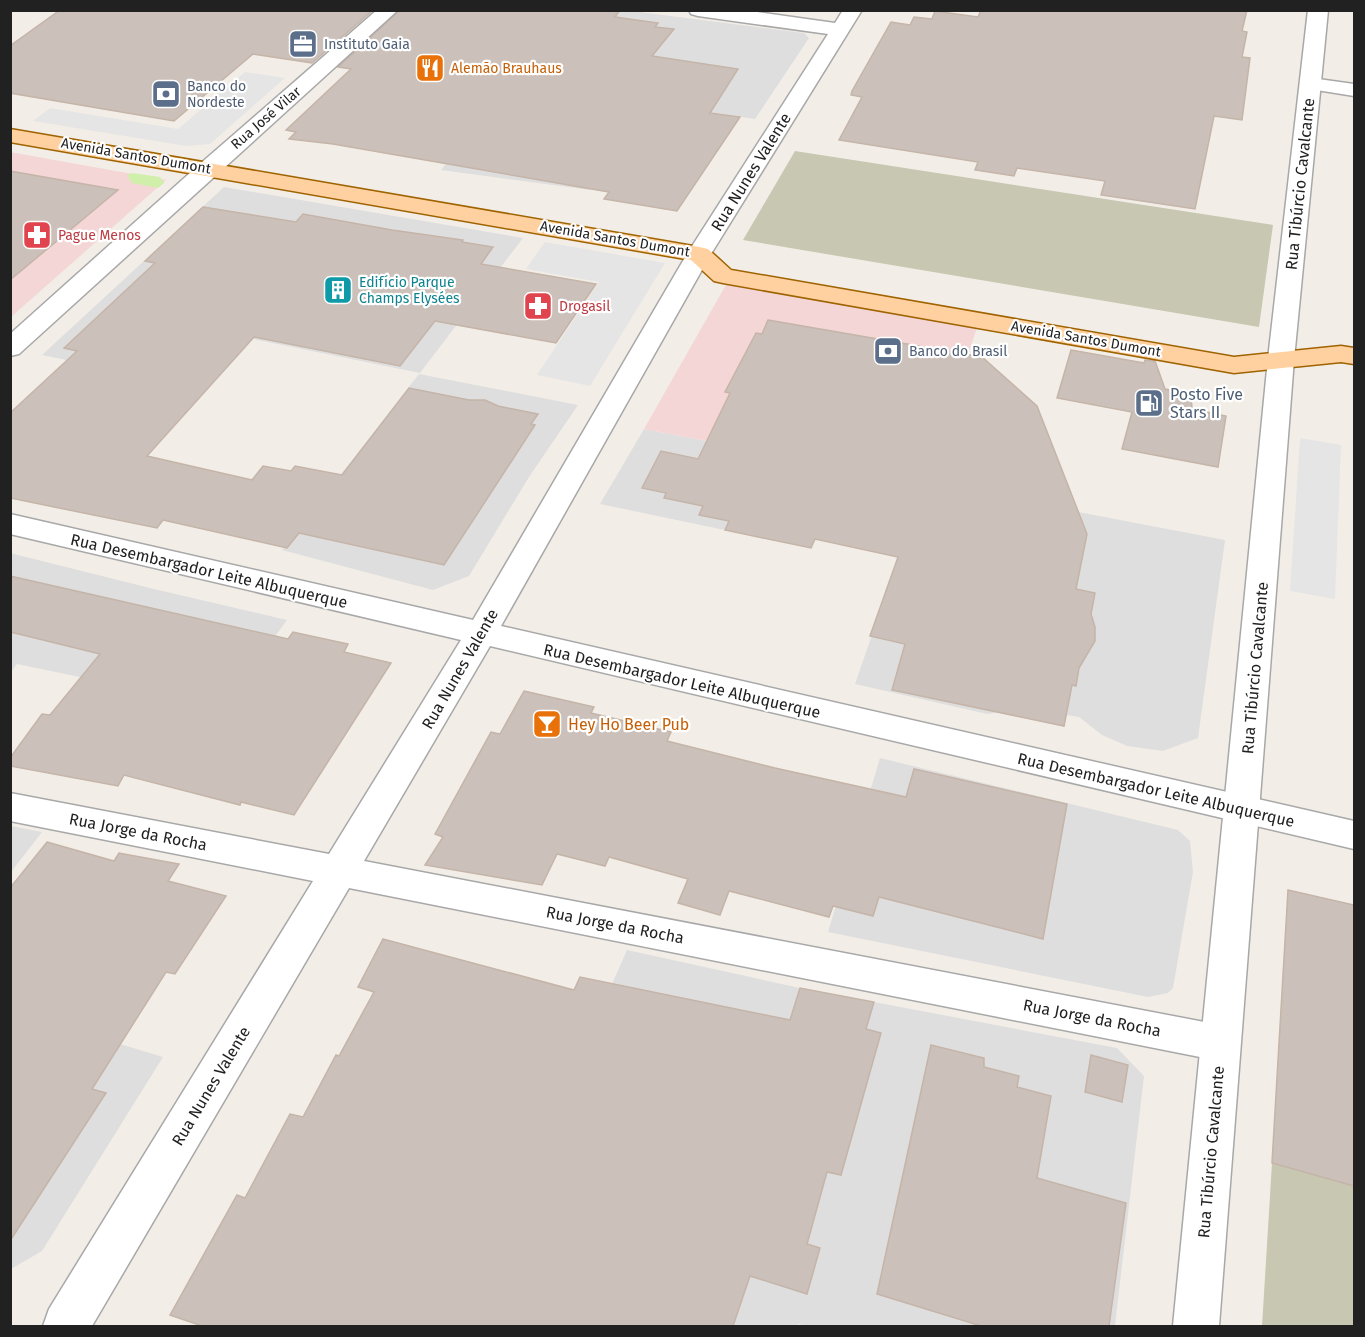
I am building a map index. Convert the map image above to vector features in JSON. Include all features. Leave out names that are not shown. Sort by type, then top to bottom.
[{"type":"main road","name":"Avenida Santos Dumont","points":[[10,135],[699,254],[723,276],[1234,365],[1281,358],[1341,354],[1354,356]]},
{"type":"street","name":"Rua José Vilar","points":[[10,348],[209,168],[389,10]]},
{"type":"street","points":[[698,10],[842,30]]},
{"type":"street","name":"Rua Nunes Valente","points":[[66,1326],[481,634],[699,254],[853,10]]},
{"type":"street","name":"Rua Tibúrcio Cavalcante","points":[[1196,1326],[1281,358],[1318,10]]},
{"type":"street","points":[[1311,84],[1354,90]]},
{"type":"street","name":"Rua Desembargador Leite Albuquerque","points":[[10,524],[1354,835]]},
{"type":"street","name":"Rua Jorge da Rocha","points":[[10,807],[1220,1043]]},
{"type":"shaded area","points":[[581,11],[632,11],[804,33],[809,38],[755,119],[651,103],[590,190],[441,170],[512,83]]},
{"type":"shaded area","points":[[245,72],[285,78],[210,144],[186,146],[33,121],[50,108],[178,129]]},
{"type":"shaded area","points":[[795,151],[1273,225],[1259,327],[743,240]]},
{"type":"shaded area","points":[[10,152],[166,180],[11,317],[10,317]]},
{"type":"shaded area","points":[[224,187],[523,238],[420,373],[253,339],[208,389],[42,355]]},
{"type":"shaded area","points":[[545,242],[665,263],[590,386],[537,375],[599,282],[526,269]]},
{"type":"shaded area","points":[[727,283],[978,325],[924,482],[644,429]]},
{"type":"shaded area","points":[[419,374],[578,405],[529,477],[469,576],[433,590],[282,550]]},
{"type":"shaded area","points":[[644,429],[1225,540],[1198,738],[1163,751],[1127,746],[1102,735],[1079,717],[1067,715],[1064,726],[1000,712],[987,714],[855,684],[899,557],[815,539],[811,548],[600,504]]},
{"type":"shaded area","points":[[1300,438],[1341,445],[1335,599],[1290,591]]},
{"type":"shaded area","points":[[10,553],[287,620],[224,707],[17,664],[11,672]]},
{"type":"shaded area","points":[[880,758],[1178,830],[1190,841],[1193,872],[1173,988],[1168,993],[1148,997],[828,932]]},
{"type":"shaded area","points":[[10,826],[42,832],[11,872]]},
{"type":"shaded area","points":[[627,950],[800,988],[1117,1048],[1144,1076],[1115,1326],[807,1326],[798,1324],[797,1326],[461,1326]]},
{"type":"shaded area","points":[[11,1011],[163,1057],[42,1251],[11,1269]]},
{"type":"shaded area","points":[[1272,1163],[1354,1186],[1354,1326],[1262,1326]]},
{"type":"green space","points":[[132,173],[160,177],[164,183],[158,188],[132,183],[127,175]]},
{"type":"building","points":[[60,10],[373,10],[312,63],[253,54],[174,121],[10,93],[10,46]]},
{"type":"building","points":[[400,10],[620,10],[615,17],[658,23],[655,27],[674,29],[652,56],[738,69],[710,113],[740,117],[677,211],[604,199],[609,192],[333,144],[289,139],[296,132],[286,130],[351,69],[338,67]]},
{"type":"building","points":[[981,10],[1247,10],[1242,31],[1247,32],[1242,57],[1250,58],[1242,120],[1214,116],[1195,209],[1101,195],[1105,181],[1017,168],[1014,176],[975,170],[978,162],[839,140],[862,97],[851,95],[852,91],[891,22],[910,25],[914,17],[932,19],[935,11],[978,17]]},
{"type":"building","name":"Pague Menos","points":[[10,171],[118,190],[10,280]]},
{"type":"building","points":[[203,207],[296,222],[303,214],[463,240],[462,242],[493,247],[481,264],[596,284],[556,343],[435,321],[400,366],[254,337],[147,456],[252,480],[263,466],[291,471],[295,466],[342,475],[409,388],[469,400],[485,400],[498,406],[538,414],[531,424],[535,425],[444,565],[299,533],[287,548],[163,520],[157,528],[10,498],[10,413],[77,351],[64,348],[155,263],[145,261]]},
{"type":"building","points":[[768,320],[982,357],[1037,406],[1087,534],[1076,589],[1095,593],[1091,614],[1095,627],[1095,641],[1079,668],[1076,686],[1072,685],[1064,726],[892,690],[905,644],[870,636],[898,557],[815,539],[811,548],[725,530],[729,521],[699,515],[703,506],[664,498],[666,493],[642,488],[661,451],[698,459],[730,393],[725,392],[756,333],[762,334]]},
{"type":"building","points":[[1071,350],[1144,363],[1145,360],[1155,361],[1165,389],[1191,394],[1192,409],[1226,416],[1218,467],[1122,449],[1132,412],[1057,398]]},
{"type":"building","points":[[10,576],[288,639],[293,632],[348,644],[344,652],[391,663],[294,815],[241,802],[240,805],[124,775],[118,786],[10,766],[10,758],[42,714],[50,715],[100,654],[10,632]]},
{"type":"building","points":[[524,691],[594,707],[591,713],[671,732],[667,741],[906,797],[914,769],[1067,804],[1043,939],[879,897],[873,916],[833,906],[829,917],[729,891],[720,915],[678,903],[688,879],[609,857],[605,866],[557,854],[542,885],[425,865],[443,837],[435,834],[491,732],[500,734]]},
{"type":"building","points":[[47,842],[114,861],[119,853],[179,864],[168,881],[226,896],[175,974],[166,972],[92,1089],[106,1093],[10,1241],[10,888]]},
{"type":"building","points":[[1288,890],[1354,905],[1354,1186],[1272,1163]]},
{"type":"building","points":[[383,939],[574,990],[580,977],[790,1020],[800,988],[874,1002],[866,1029],[881,1033],[841,1175],[827,1172],[807,1244],[820,1248],[807,1294],[750,1276],[733,1326],[202,1326],[170,1315],[237,1195],[245,1198],[290,1114],[303,1117],[336,1055],[339,1056],[374,992],[358,987]]},
{"type":"building","points":[[931,1045],[984,1058],[984,1067],[1019,1076],[1017,1087],[1051,1096],[1037,1178],[1126,1203],[1109,1326],[981,1326],[877,1294]]},
{"type":"building","points":[[1091,1055],[1128,1065],[1122,1102],[1085,1092]]},
{"type":"place","name":"Instituto Gaia","points":[[303,44]]},
{"type":"place","name":"Alemão Brauhaus","points":[[430,68]]},
{"type":"place","name":"Banco do Nordeste","points":[[166,94]]},
{"type":"place","name":"Pague Menos","points":[[37,235]]},
{"type":"place","name":"Edifício Parque Champs Elysées","points":[[338,290]]},
{"type":"place","name":"Drogasil","points":[[538,306]]},
{"type":"place","name":"Banco do Brasil","points":[[888,351]]},
{"type":"place","name":"Posto Five Stars II","points":[[1149,403]]},
{"type":"place","name":"Hey Ho Beer Pub","points":[[547,724]]}]
